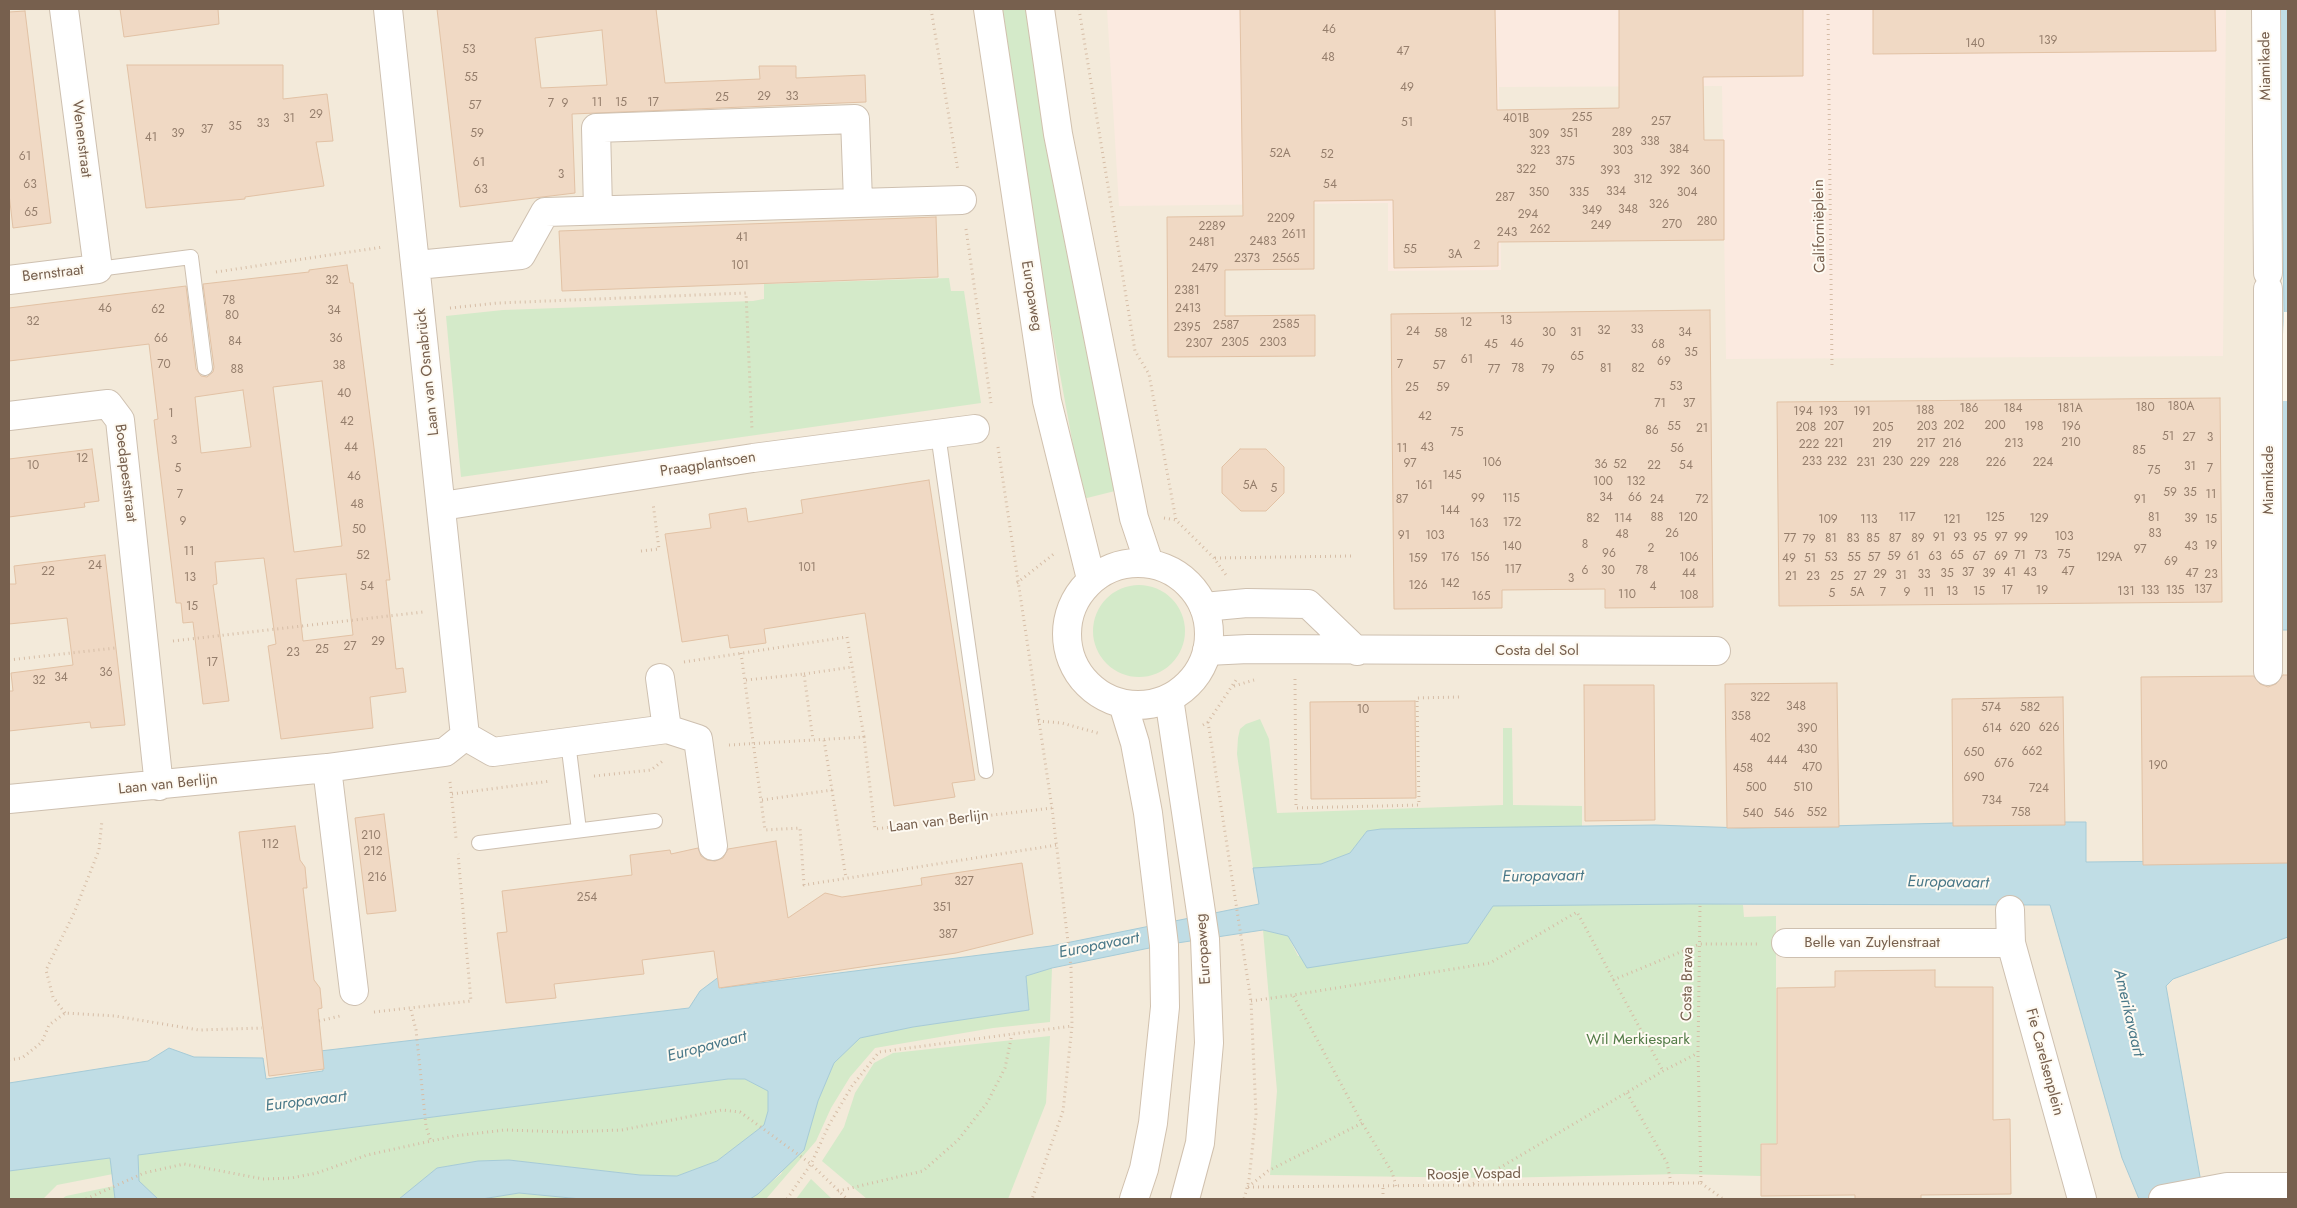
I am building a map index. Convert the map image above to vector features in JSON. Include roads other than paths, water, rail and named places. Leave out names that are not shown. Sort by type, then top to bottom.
[{"type":"street","name":"Wenenstraat","points":[[64,9],[98,269]]},
{"type":"street","name":"Laan van Osnabrück","points":[[388,9],[453,609],[455,744]]},
{"type":"street","name":"Europaweg","points":[[988,9],[1047,401],[1091,579]]},
{"type":"street","points":[[1040,9],[1058,134],[1134,518],[1149,563]]},
{"type":"street","name":"Miamikade","points":[[2266,9],[2268,671]]},
{"type":"street","points":[[598,210],[596,128],[666,125],[855,119],[858,201]]},
{"type":"street","points":[[416,254],[521,255],[545,212],[858,201],[962,200]]},
{"type":"street","name":"Bernstraat","points":[[9,280],[98,269]]},
{"type":"street","name":"Boedapeststraat","points":[[9,416],[108,404],[120,420],[159,786]]},
{"type":"street","name":"Praagplantsoen","points":[[442,506],[753,458],[974,430]]},
{"type":"street","points":[[1128,562],[1149,563],[1166,568],[1182,577],[1195,591],[1204,607],[1209,629],[1207,651],[1199,670],[1186,687],[1169,698],[1138,705],[1123,704],[1104,697],[1088,685],[1076,670],[1068,652],[1066,632],[1069,612],[1078,594],[1091,579],[1108,568],[1128,562]]},
{"type":"street","points":[[1204,607],[1246,603],[1308,604],[1357,650]]},
{"type":"street","name":"Costa del Sol","points":[[1207,651],[1248,649],[1716,650]]},
{"type":"street","points":[[667,729],[668,671]]},
{"type":"street","name":"Europaweg","points":[[1169,698],[1204,927],[1209,1043],[1200,1143],[1185,1199]]},
{"type":"street","points":[[1123,704],[1135,743],[1148,813],[1163,934],[1165,1007],[1153,1123],[1144,1169],[1134,1199]]},
{"type":"street","points":[[455,744],[493,752],[667,729],[698,739],[713,846]]},
{"type":"street","name":"Laan van Berlijn","points":[[9,799],[159,786],[328,768],[455,744]]},
{"type":"street","points":[[328,768],[355,1006]]},
{"type":"street","points":[[2010,910],[2011,943]]},
{"type":"street","name":"Belle van Zuylenstraat","points":[[1786,943],[2011,943]]},
{"type":"street","name":"Fie Carelsenplein","points":[[2011,943],[2079,1190]]},
{"type":"street","points":[[2163,1199],[2227,1188],[2288,1186]]},
{"type":"lane","points":[[98,269],[191,257],[205,368]]},
{"type":"lane","points":[[938,434],[986,771]]},
{"type":"lane","points":[[568,742],[579,830]]},
{"type":"lane","points":[[479,843],[655,821]]},
{"type":"water","points":[[2280,9],[2288,9],[2288,630],[2280,630],[2281,383],[2284,312]]},
{"type":"water","points":[[1993,822],[2086,822],[2086,862],[2288,860],[2288,937],[2173,979],[2166,986],[2204,1199],[2139,1199],[2122,1158],[2050,905],[1688,904],[1493,906],[1468,943],[1307,968],[1288,936],[1263,930],[1164,945],[1052,968],[1026,976],[1029,1010],[913,1027],[860,1038],[834,1063],[818,1101],[804,1150],[758,1194],[750,1199],[581,1199],[519,1193],[482,1199],[399,1199],[437,1168],[478,1161],[509,1160],[640,1175],[677,1176],[717,1161],[764,1125],[768,1111],[768,1091],[745,1079],[728,1079],[138,1155],[139,1181],[158,1199],[115,1199],[110,1158],[9,1171],[9,1083],[148,1061],[169,1048],[194,1057],[263,1058],[266,1079],[323,1071],[320,1051],[689,1008],[700,991],[720,976],[721,988],[1051,946],[1259,904],[1253,868],[1321,864],[1350,853],[1367,831],[1381,829],[1655,825],[1743,828]]},
{"type":"water label","name":"Europavaart","points":[[1543,877]]},
{"type":"water label","name":"Europavaart","points":[[1948,883]]},
{"type":"water label","name":"Europavaart","points":[[1099,946]]},
{"type":"water label","name":"Amerikavaart","points":[[2128,1013]]},
{"type":"water label","name":"Europavaart","points":[[707,1047]]},
{"type":"water label","name":"Europavaart","points":[[306,1102]]},
{"type":"park label","name":"Wil Merkiespark","points":[[1638,1040]]}]
